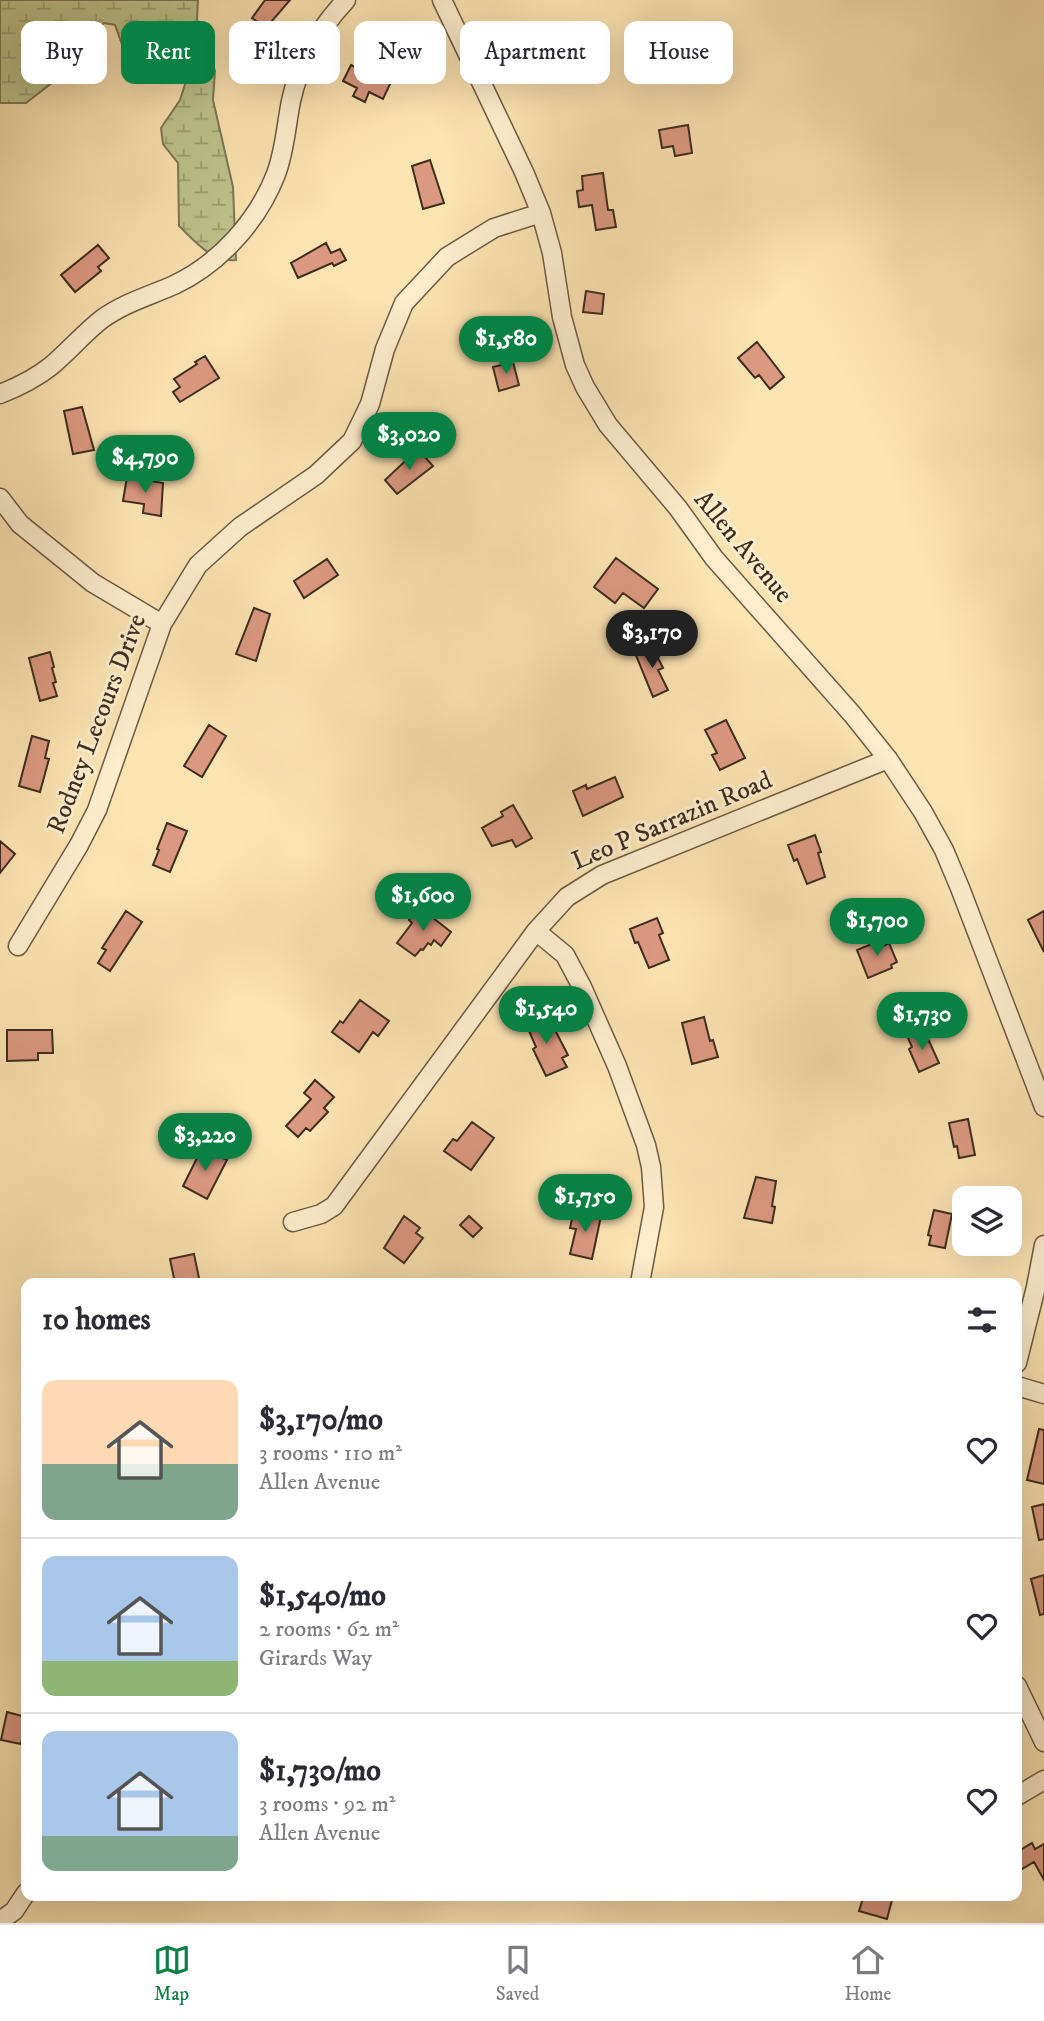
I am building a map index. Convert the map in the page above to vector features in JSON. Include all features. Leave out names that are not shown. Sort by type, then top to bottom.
[{"type":"street","points":[[0,394],[50,367],[113,313],[183,280],[208,264],[229,245],[258,209],[272,183],[283,151],[294,89],[303,64],[326,23],[345,0]]},
{"type":"street","name":"Allen Avenue","points":[[442,0],[541,213],[552,253],[568,338],[576,365],[593,402],[608,425],[678,509],[714,558],[819,673],[888,759],[923,812],[944,850],[1029,1062],[1044,1107]]},
{"type":"street","name":"Rodney Lecours Drive","points":[[18,946],[97,810],[162,624],[198,565],[240,527],[316,475],[352,441],[370,404],[385,349],[404,303],[447,257],[494,228],[541,213]]},
{"type":"street","points":[[0,498],[20,524],[93,583],[162,624]]},
{"type":"street","name":"Leo P Sarrazin Road","points":[[293,1222],[321,1214],[334,1206],[536,931],[567,897],[603,875],[888,759]]},
{"type":"street","points":[[536,931],[565,955],[578,978],[617,1066],[646,1145],[651,1167],[654,1207],[641,1278]]},
{"type":"street","points":[[1022,1344],[1037,1287],[1044,1245]]},
{"type":"street","points":[[1022,1387],[1044,1394]]},
{"type":"street","points":[[1022,1696],[1044,1742]]},
{"type":"street","points":[[1022,1793],[1044,1780]]},
{"type":"street","points":[[0,1921],[14,1911],[21,1900]]},
{"type":"green space","points":[[0,0],[198,0],[198,21],[121,21],[121,42],[115,25],[107,24],[107,21],[21,21],[21,84],[50,84],[26,103],[0,103]]},
{"type":"green space","points":[[185,84],[214,84],[213,100],[233,187],[236,260],[212,255],[179,226],[178,163],[163,144],[161,128],[180,100]]},
{"type":"building","points":[[265,0],[290,0],[272,21],[256,21],[252,18]]},
{"type":"building","points":[[351,65],[354,66],[354,84],[390,84],[383,99],[369,92],[365,102],[353,96],[357,88],[343,81]]},
{"type":"building","points":[[688,125],[692,153],[675,156],[673,146],[662,148],[659,130]]},
{"type":"building","points":[[430,160],[444,203],[423,209],[412,166]]},
{"type":"building","points":[[603,173],[608,210],[613,210],[616,227],[596,230],[592,205],[579,207],[577,191],[583,190],[582,176]]},
{"type":"building","points":[[326,243],[331,253],[340,249],[346,260],[334,266],[332,263],[298,278],[291,263]]},
{"type":"building","points":[[98,245],[109,258],[98,267],[101,271],[75,292],[61,275]]},
{"type":"building","points":[[586,291],[604,294],[602,314],[583,312]]},
{"type":"building","points":[[757,342],[784,377],[770,389],[759,375],[755,378],[738,358]]},
{"type":"building","points":[[205,356],[219,378],[180,402],[173,392],[180,387],[174,379]]},
{"type":"building","points":[[513,362],[519,385],[499,391],[493,367]]},
{"type":"building","points":[[82,407],[94,450],[73,454],[64,411]]},
{"type":"building","points":[[418,449],[433,466],[397,494],[385,480]]},
{"type":"building","points":[[127,477],[163,483],[161,516],[143,513],[144,504],[123,501]]},
{"type":"building","points":[[616,558],[658,589],[644,608],[623,593],[615,603],[594,587]]},
{"type":"building","points":[[327,559],[338,575],[304,598],[294,581]]},
{"type":"building","points":[[254,608],[270,614],[256,661],[236,654]]},
{"type":"building","points":[[651,644],[663,668],[658,670],[668,690],[653,697],[635,653]]},
{"type":"building","points":[[50,652],[57,696],[40,701],[29,658]]},
{"type":"building","points":[[726,720],[745,758],[720,770],[712,755],[717,753],[705,730]]},
{"type":"building","points":[[209,725],[226,736],[202,777],[184,766]]},
{"type":"building","points":[[32,736],[49,741],[45,758],[49,759],[40,792],[19,786]]},
{"type":"building","points":[[615,777],[623,797],[583,816],[573,791],[586,785],[587,789]]},
{"type":"building","points":[[513,805],[532,838],[516,847],[512,840],[492,846],[482,828],[503,816],[501,812]]},
{"type":"building","points":[[167,823],[187,831],[170,872],[153,865]]},
{"type":"building","points":[[815,835],[825,877],[807,884],[788,845]]},
{"type":"building","points":[[0,841],[15,854],[0,873]]},
{"type":"building","points":[[419,907],[451,932],[441,946],[434,940],[415,956],[397,943],[412,923],[409,920]]},
{"type":"building","points":[[126,911],[142,922],[110,971],[98,963],[106,950],[102,948]]},
{"type":"building","points":[[1044,911],[1044,952],[1028,920]]},
{"type":"building","points":[[657,918],[663,933],[659,935],[669,960],[649,968],[630,929]]},
{"type":"building","points":[[881,940],[883,946],[889,943],[897,962],[891,965],[892,968],[868,978],[857,950]]},
{"type":"building","points":[[360,1000],[389,1021],[378,1036],[373,1032],[359,1052],[332,1032],[340,1021],[343,1023]]},
{"type":"building","points":[[539,1013],[549,1034],[555,1030],[568,1055],[562,1058],[567,1067],[546,1076],[533,1049],[536,1047],[524,1019]]},
{"type":"building","points":[[704,1017],[710,1041],[713,1040],[718,1057],[692,1064],[682,1023]]},
{"type":"building","points":[[7,1030],[52,1030],[53,1053],[38,1053],[38,1060],[7,1061]]},
{"type":"building","points":[[924,1030],[939,1063],[919,1072],[909,1049],[912,1047],[908,1038]]},
{"type":"building","points":[[315,1080],[334,1097],[324,1108],[328,1112],[310,1131],[306,1128],[298,1137],[286,1126],[311,1099],[304,1093]]},
{"type":"building","points":[[968,1119],[975,1155],[959,1158],[949,1123]]},
{"type":"building","points":[[472,1122],[494,1138],[471,1170],[444,1151],[453,1139],[457,1141]]},
{"type":"building","points":[[202,1148],[227,1160],[207,1199],[183,1186]]},
{"type":"building","points":[[756,1177],[776,1181],[772,1223],[744,1218]]},
{"type":"building","points":[[574,1210],[601,1216],[592,1259],[570,1254],[576,1229],[570,1228]]},
{"type":"building","points":[[934,1210],[952,1214],[945,1248],[929,1245],[931,1236],[928,1235]]},
{"type":"building","points":[[404,1216],[420,1228],[416,1233],[423,1238],[404,1263],[384,1248]]},
{"type":"building","points":[[469,1216],[482,1228],[473,1237],[460,1225]]},
{"type":"building","points":[[194,1254],[199,1278],[174,1278],[170,1259]]},
{"type":"building","points":[[1039,1429],[1044,1430],[1044,1484],[1027,1480]]},
{"type":"building","points":[[1044,1504],[1044,1539],[1039,1540],[1032,1507]]},
{"type":"building","points":[[1044,1575],[1044,1614],[1040,1615],[1031,1579]]},
{"type":"building","points":[[7,1712],[21,1716],[21,1744],[1,1740]]},
{"type":"building","points":[[1032,1843],[1035,1849],[1044,1844],[1044,1880],[1034,1862],[1022,1869],[1022,1849]]},
{"type":"building","points":[[862,1901],[892,1901],[887,1919],[859,1911]]}]
